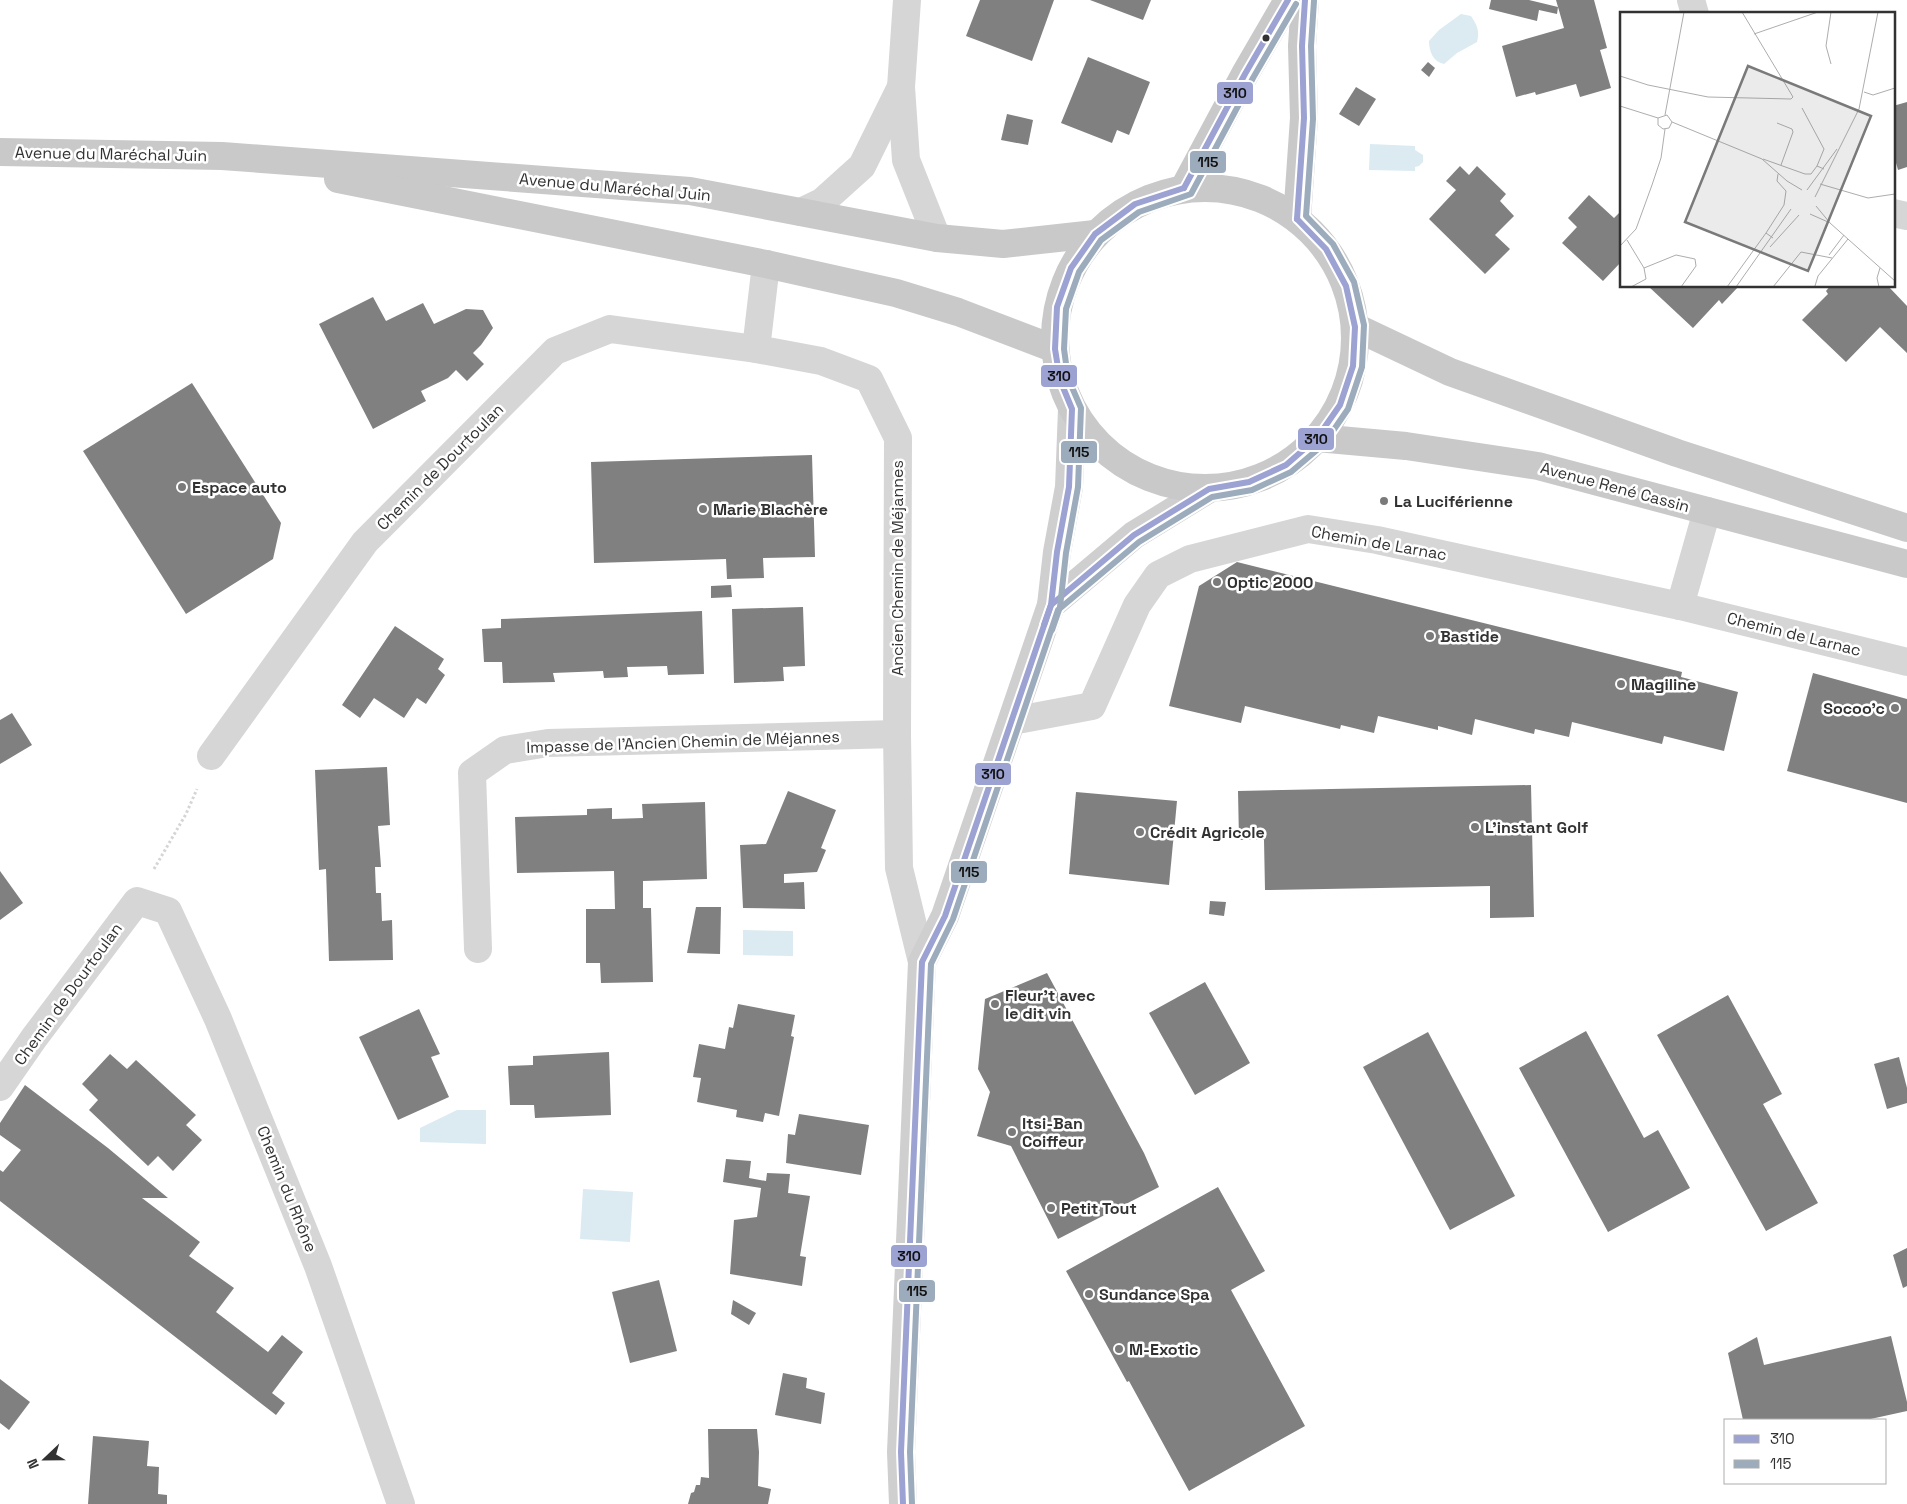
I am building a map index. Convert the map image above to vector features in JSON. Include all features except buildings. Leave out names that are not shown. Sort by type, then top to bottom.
[{"type":"main road","points":[[1184,188],[1245,74],[1288,0]]},
{"type":"main road","points":[[1297,219],[1304,118],[1302,46],[1305,0]]},
{"type":"main road","name":"Avenue du Maréchal Juin","points":[[0,152],[222,156],[690,191],[936,238],[1003,244],[1095,234]]},
{"type":"main road","name":"Avenue du Maréchal Juin","points":[[222,156],[766,264],[896,293],[958,312],[1054,349]]},
{"type":"main road","points":[[1184,188],[1224,188],[1263,198],[1297,219],[1326,249],[1346,286],[1355,327],[1353,366],[1340,405],[1318,438],[1286,465],[1249,482],[1208,489],[1168,484],[1129,468],[1097,442],[1072,409],[1060,380],[1054,349],[1057,307],[1071,268],[1095,234],[1135,204],[1184,188]]},
{"type":"main road","points":[[1355,327],[1450,372],[1677,454],[1907,528]]},
{"type":"main road","points":[[903,1504],[901,1452],[922,962],[945,916],[1051,605],[1057,552],[1069,487],[1072,409]]},
{"type":"main road","name":"Avenue René Cassin","points":[[1318,438],[1406,446],[1538,466],[1907,564]]},
{"type":"main road","points":[[1051,605],[1134,535],[1208,489]]},
{"type":"street","points":[[907,0],[901,87],[906,160],[936,238]]},
{"type":"street","points":[[801,212],[822,202],[862,166],[901,87]]},
{"type":"street","points":[[1894,213],[1907,216]]},
{"type":"street","points":[[756,349],[766,264]]},
{"type":"street","name":"Chemin de Dourtoulan","points":[[211,756],[365,542],[555,351],[610,329],[756,349]]},
{"type":"street","name":"Ancien Chemin de Méjannes","points":[[756,349],[821,361],[869,379],[898,438],[897,734],[899,868],[922,962]]},
{"type":"street","points":[[1680,606],[1707,511]]},
{"type":"street","name":"Chemin de Larnac","points":[[1012,721],[1092,706],[1137,605],[1158,575],[1190,559],[1308,529],[1387,542],[1680,606],[1907,662]]},
{"type":"street","name":"Impasse de l'Ancien Chemin de Méjannes","points":[[478,949],[472,773],[505,750],[548,744],[897,734]]},
{"type":"street","name":"Chemin de Dourtoulan","points":[[0,1087],[34,1038],[137,900]]},
{"type":"street","name":"Chemin du Rhône","points":[[137,900],[168,911],[218,1019],[318,1266],[401,1504]]},
{"type":"path","points":[[137,900],[186,814],[211,756]]},
{"type":"shaded area","points":[[1461,14],[1471,16],[1475,22],[1478,31],[1477,42],[1457,53],[1444,64],[1440,63],[1432,56],[1429,41],[1439,30]]},
{"type":"shaded area","points":[[1370,144],[1415,146],[1415,150],[1423,155],[1423,162],[1415,167],[1415,171],[1369,170]]},
{"type":"shaded area","points":[[743,930],[793,931],[793,956],[743,955]]},
{"type":"shaded area","points":[[457,1110],[486,1110],[486,1144],[420,1142],[420,1128]]},
{"type":"shaded area","points":[[583,1189],[633,1192],[630,1242],[580,1239]]},
{"type":"transit line","name":"310","points":[[1184,188],[1245,74],[1288,0]]},
{"type":"transit line","name":"310","points":[[1297,219],[1304,118],[1302,46],[1305,0]]},
{"type":"transit line","name":"115","points":[[912,1504],[910,1452],[931,964],[953,919],[1058,610],[1139,542],[1212,497],[1252,490],[1291,472],[1324,444],[1348,409],[1362,367],[1364,325],[1354,282],[1333,244],[1306,216],[1313,119],[1311,46],[1314,1]]},
{"type":"transit line","name":"115","points":[[1052,630],[1060,607],[1066,553],[1078,487],[1081,408],[1068,378],[1064,349],[1066,309],[1079,272],[1101,240],[1139,212],[1191,194],[1253,78],[1296,4]]},
{"type":"transit line","name":"310","points":[[1044,625],[1051,605],[1057,552],[1069,487],[1072,409],[1060,380],[1055,349],[1057,307],[1071,268],[1095,234],[1135,204],[1184,188]]},
{"type":"transit line","name":"310","points":[[903,1504],[901,1452],[922,962],[945,916],[1051,605],[1134,535],[1209,489],[1249,482],[1286,465],[1317,438],[1340,405],[1353,366],[1355,327],[1346,286],[1326,249],[1297,219]]},
{"type":"place","name":"Espace auto","points":[[182,487]]},
{"type":"place","name":"La Luciférienne","points":[[1384,501]]},
{"type":"place","name":"Marie Blachère","points":[[703,509]]},
{"type":"place","name":"Optic 2000","points":[[1217,582]]},
{"type":"place","name":"Bastide","points":[[1430,636]]},
{"type":"place","name":"Magiline","points":[[1621,684]]},
{"type":"place","name":"Socoo’c","points":[[1895,708]]},
{"type":"place","name":"L'instant Golf","points":[[1475,827]]},
{"type":"place","name":"Crédit Agricole","points":[[1140,832]]},
{"type":"place","name":"Fleur't avec le dit vin","points":[[995,1004]]},
{"type":"place","name":"Itsi-Ban Coiffeur","points":[[1012,1132]]},
{"type":"place","name":"Petit Tout","points":[[1051,1208]]},
{"type":"place","name":"Sundance Spa","points":[[1089,1294]]},
{"type":"place","name":"M-Exotic","points":[[1119,1349]]}]
